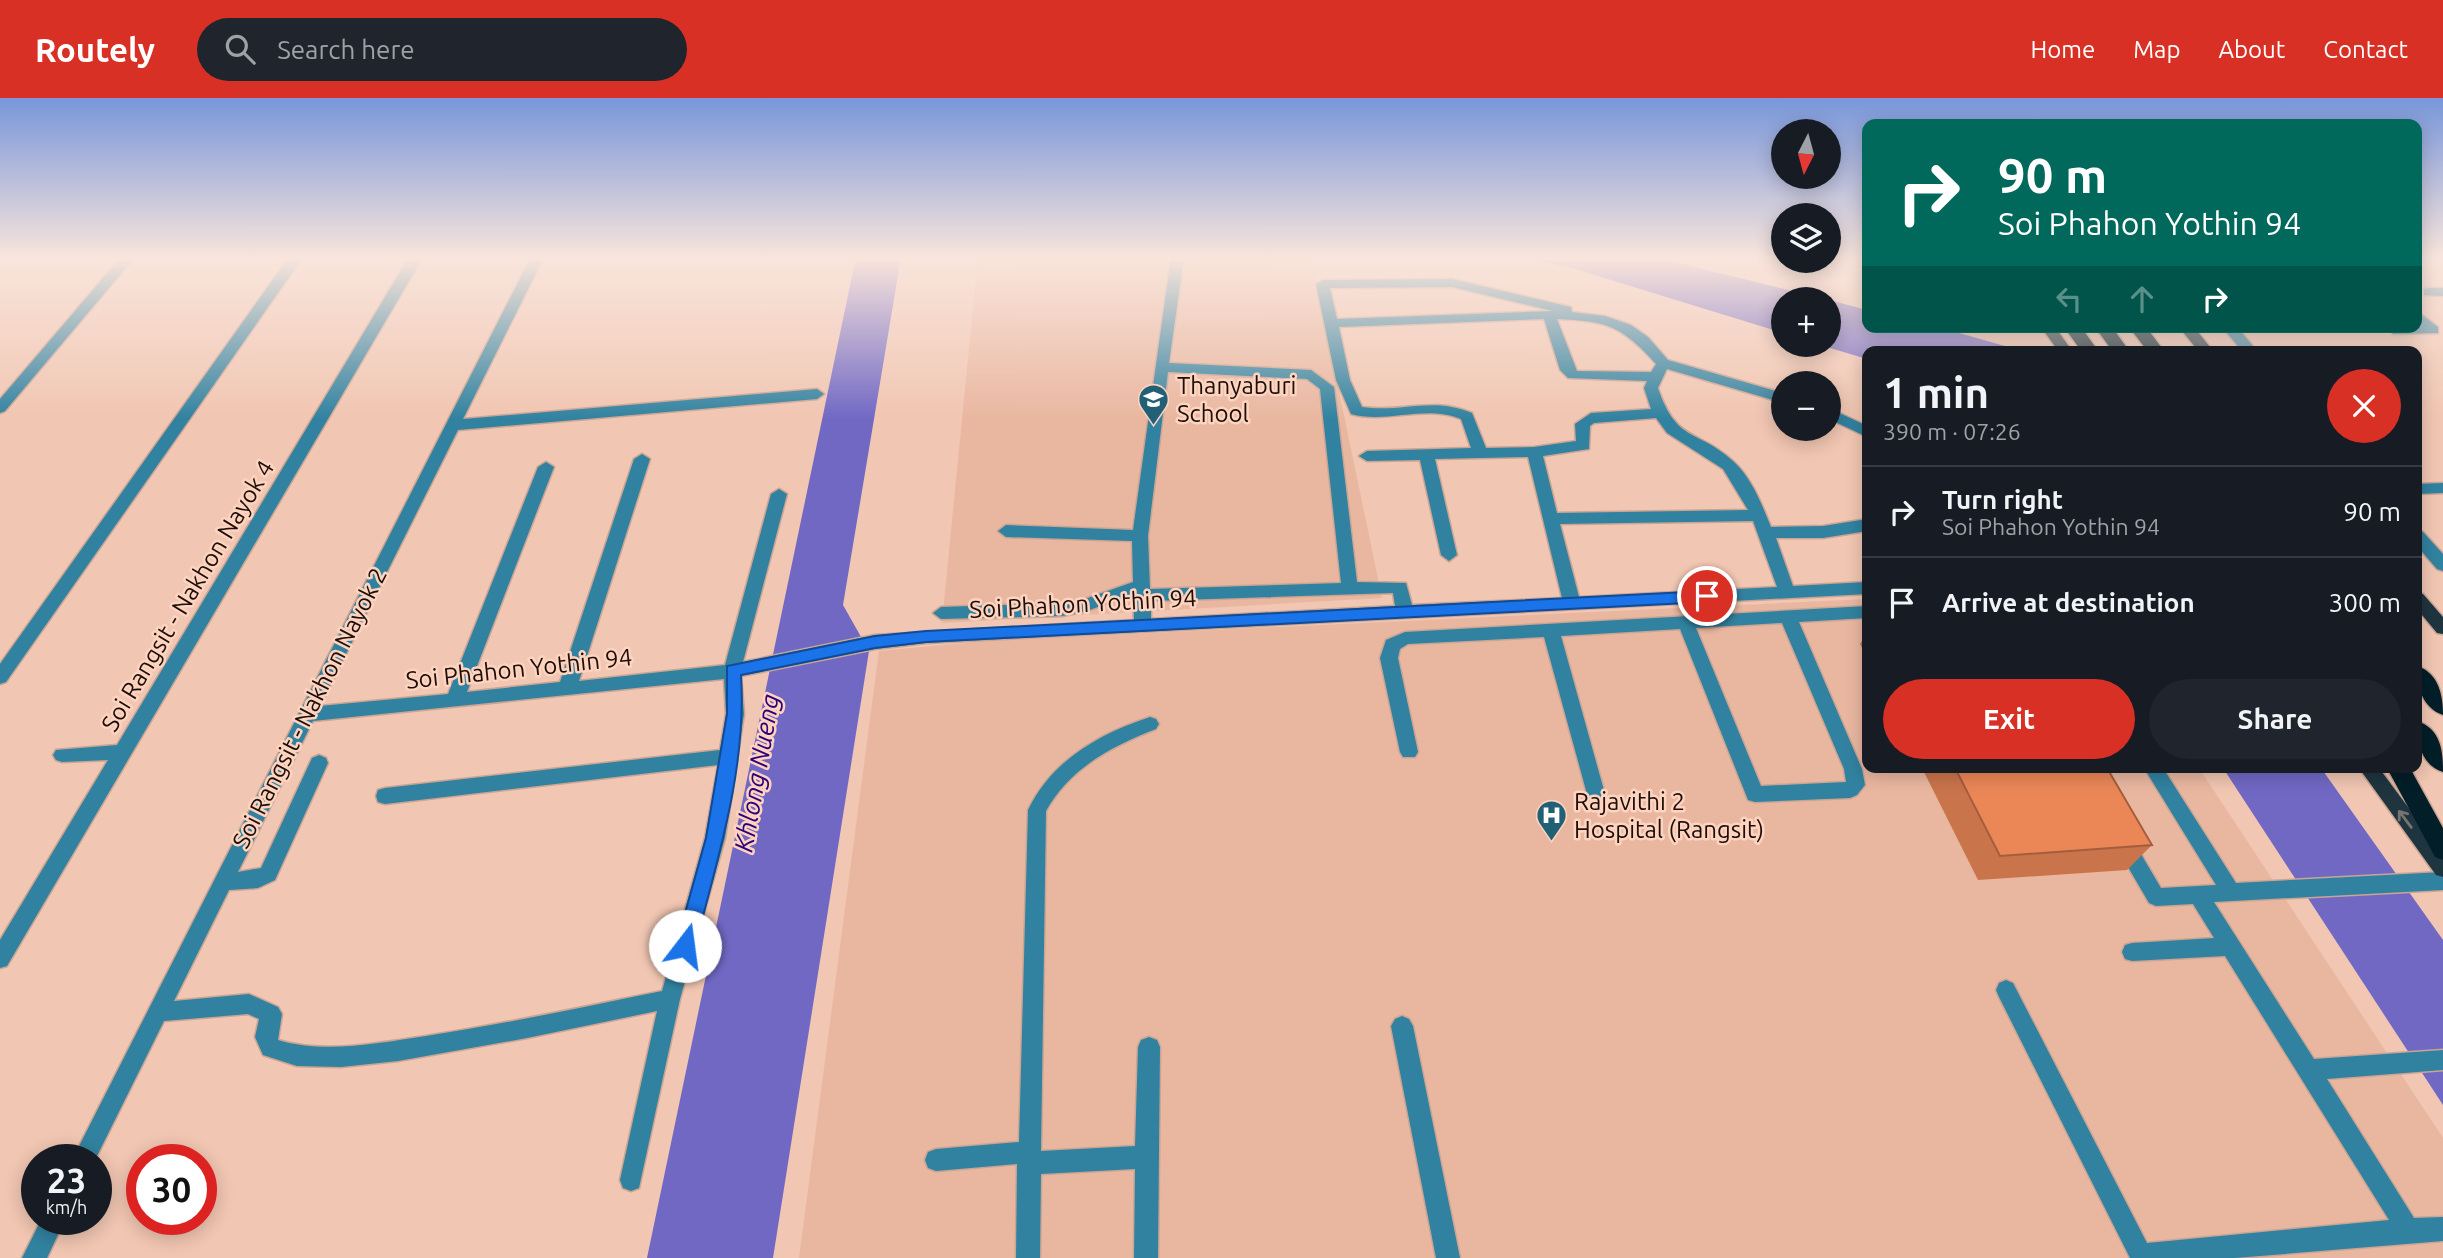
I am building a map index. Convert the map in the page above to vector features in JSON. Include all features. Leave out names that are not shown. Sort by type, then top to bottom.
[{"type":"highway","points":[[2422,678],[2443,705]]},
{"type":"highway","points":[[2422,737],[2443,764]]},
{"type":"highway","points":[[2403,773],[2443,850]]},
{"type":"highway","points":[[2404,773],[2443,823]]},
{"type":"main road","points":[[2422,603],[2443,628]]},
{"type":"main road","points":[[2371,773],[2439,877]]},
{"type":"street","points":[[0,408],[82,311]]},
{"type":"street","points":[[0,677],[258,311]]},
{"type":"street","name":"Soi Rangsit - Nakhon Nayok 4","points":[[0,959],[384,311]]},
{"type":"street","name":"Soi Rangsit - Nakhon Nayok 2","points":[[91,1144],[511,311]]},
{"type":"street","points":[[1143,626],[1140,536],[1169,311]]},
{"type":"street","points":[[1329,311],[1343,380],[1356,411],[1459,411],[1467,416],[1481,454]]},
{"type":"street","points":[[1567,311],[1621,326],[1637,335],[1663,363],[1771,394]]},
{"type":"street","points":[[1549,315],[1567,370],[1573,374],[1655,377]]},
{"type":"street","points":[[1331,323],[1583,316]]},
{"type":"street","points":[[2422,320],[2433,330],[2422,330]]},
{"type":"street","points":[[1663,363],[1651,388],[1658,413],[1684,440],[1728,464],[1742,480],[1787,592]]},
{"type":"street","points":[[1161,367],[1311,375],[1321,380],[1326,387],[1350,590]]},
{"type":"street","points":[[455,425],[817,394]]},
{"type":"street","points":[[1367,456],[1534,452],[1584,445],[1582,424],[1591,418],[1658,413]]},
{"type":"street","points":[[1841,420],[1862,430]]},
{"type":"street","points":[[1534,452],[1572,604]]},
{"type":"street","points":[[1426,454],[1449,555]]},
{"type":"street","points":[[567,689],[642,459]]},
{"type":"street","points":[[455,699],[546,467]]},
{"type":"street","points":[[2422,489],[2443,488]]},
{"type":"street","points":[[631,1180],[670,999],[715,838],[735,714],[739,669],[779,495]]},
{"type":"street","points":[[1551,519],[1757,515]]},
{"type":"street","points":[[1765,533],[1823,532],[1862,526]]},
{"type":"street","points":[[1006,531],[1140,536]]},
{"type":"street","points":[[2422,542],[2443,565]]},
{"type":"street","points":[[941,613],[1062,609],[1088,605],[1117,591],[1350,590],[1400,587],[1405,612]]},
{"type":"street","name":"Soi Phahon Yothin 94","points":[[305,715],[739,669],[875,642],[1862,588]]},
{"type":"street","points":[[1409,752],[1389,657],[1392,645],[1405,638],[1862,612]]},
{"type":"street","points":[[1686,624],[1755,794],[1850,790],[1856,785],[1853,769],[1788,617]]},
{"type":"street","points":[[1551,630],[1597,794]]},
{"type":"street","points":[[1028,1258],[1037,810],[1045,793],[1059,776],[1120,735],[1150,724]]},
{"type":"street","points":[[62,755],[124,752]]},
{"type":"street","points":[[385,796],[729,756]]},
{"type":"street","points":[[222,882],[258,879],[268,874],[318,763]]},
{"type":"street","points":[[2156,773],[2231,892]]},
{"type":"street","points":[[2114,827],[2156,897],[2439,877]]},
{"type":"street","points":[[2198,895],[2408,1230]]},
{"type":"street","points":[[2132,952],[2230,946]]},
{"type":"street","points":[[2006,990],[2141,1255],[2443,1229]]},
{"type":"street","points":[[158,1012],[249,1004],[271,1014],[265,1039],[268,1047],[275,1052],[325,1058],[433,1046],[670,999]]},
{"type":"street","points":[[1402,1026],[1448,1258]]},
{"type":"street","points":[[1146,1258],[1149,1047]]},
{"type":"street","points":[[2309,1070],[2443,1060]]},
{"type":"street","points":[[936,1160],[1146,1157]]},
{"type":"street","points":[[34,1258],[46,1235]]},
{"type":"shaded area","name":"Thanyaburi School","points":[[973,311],[1322,311],[1382,598],[942,623]]},
{"type":"shaded area","points":[[1862,599],[1862,773],[2202,773],[2443,1138],[2443,1258],[799,1258],[879,651],[986,641]]},
{"type":"water","name":"Khlong Nueng","points":[[845,311],[892,311],[843,605],[869,651],[773,1258],[647,1258]]},
{"type":"water","points":[[1712,311],[1771,311],[1771,329]]},
{"type":"water","points":[[1841,311],[1862,311],[1862,333],[1959,333],[2005,346],[1862,346],[1862,358],[1841,351]]},
{"type":"water","points":[[2226,773],[2325,773],[2443,940],[2443,1105]]},
{"type":"building","points":[[1958,773],[2110,773],[2152,845],[2000,856]]},
{"type":"place","name":"Thanyaburi School","points":[[1154,427]]},
{"type":"place","name":"Rajavithi 2 Hospital (Rangsit)","points":[[1551,843]]},
{"type":"route","points":[[685,946],[715,838],[735,714],[732,671],[875,642],[926,636],[1707,596]]}]
